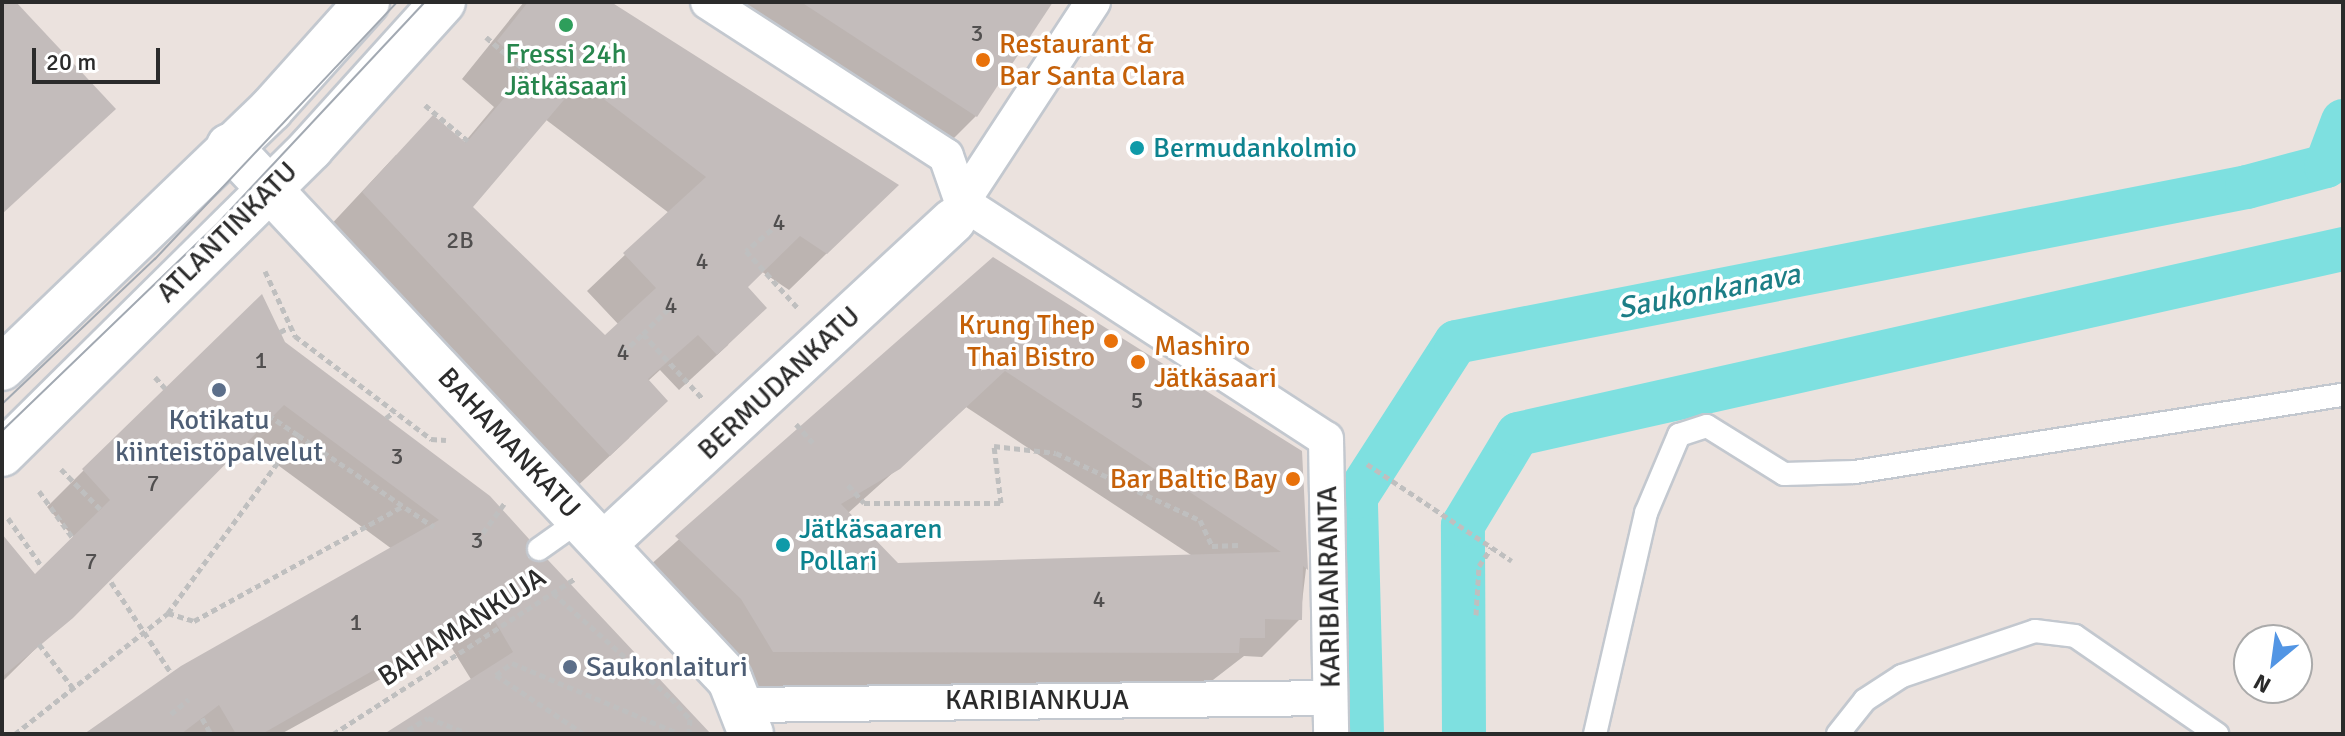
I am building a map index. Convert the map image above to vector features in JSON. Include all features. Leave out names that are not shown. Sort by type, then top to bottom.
[{"type":"street","name":"ATLANTINKATU","points":[[2,454],[249,166],[367,2]]},
{"type":"street","name":"ATLANTINKATU","points":[[2,368],[443,2]]},
{"type":"street","points":[[708,2],[946,156],[958,211]]},
{"type":"street","points":[[958,211],[1093,2]]},
{"type":"street","name":"BAHAMANKATU","points":[[249,166],[730,680],[747,720]]},
{"type":"street","name":"KARIBIANRANTA","points":[[958,211],[1326,439],[1331,734]]},
{"type":"street","name":"BERMUDANKATU","points":[[599,539],[958,211]]},
{"type":"street","name":"KARIBIANKUJA","points":[[747,720],[1330,698]]},
{"type":"lane","points":[[1595,734],[1646,513],[1679,435],[1707,426],[1784,474],[1855,472],[2343,395]]},
{"type":"lane","points":[[539,549],[599,539]]},
{"type":"lane","points":[[1838,734],[1865,700],[1902,676],[2035,631],[2075,636],[2217,734]]},
{"type":"path","points":[[486,37],[527,72]]},
{"type":"path","points":[[425,105],[468,141]]},
{"type":"path","points":[[765,271],[746,251],[779,223]]},
{"type":"path","points":[[265,271],[290,327],[431,439],[455,440]]},
{"type":"path","points":[[623,353],[671,306]]},
{"type":"path","points":[[280,332],[290,327]]},
{"type":"path","points":[[643,334],[668,361]]},
{"type":"path","points":[[155,377],[165,388]]},
{"type":"path","points":[[386,418],[395,411]]},
{"type":"path","points":[[271,417],[434,527]]},
{"type":"path","points":[[15,734],[168,613],[298,435]]},
{"type":"path","points":[[848,485],[864,503],[1001,503],[994,446],[1056,453],[1200,520],[1212,546],[1238,545]]},
{"type":"path","points":[[1370,467],[1512,561]]},
{"type":"path","points":[[61,469],[100,509]]},
{"type":"path","points":[[39,491],[72,537]]},
{"type":"path","points":[[477,541],[509,497]]},
{"type":"path","points":[[168,613],[194,621],[403,506]]},
{"type":"path","points":[[8,518],[42,567]]},
{"type":"path","name":"BAHAMANKUJA","points":[[333,734],[553,593],[599,539]]},
{"type":"path","points":[[1476,615],[1479,566],[1491,548]]},
{"type":"path","points":[[111,582],[171,673]]},
{"type":"path","points":[[553,593],[671,698],[690,719],[689,734]]},
{"type":"path","points":[[39,644],[73,688]]},
{"type":"path","points":[[584,734],[496,675],[512,663],[680,734]]},
{"type":"path","points":[[171,714],[189,699]]},
{"type":"path","points":[[202,718],[211,734]]},
{"type":"path","points":[[414,734],[408,730],[428,718],[470,734]]},
{"type":"building","points":[[2,2],[16,2],[116,109],[2,214]]},
{"type":"building","points":[[528,2],[611,2],[899,185],[827,254],[800,236],[748,287],[767,308],[717,355],[698,335],[648,379],[668,401],[610,456],[362,192],[433,115],[466,143],[529,69],[497,41]],"holes":[[[580,81],[706,177],[623,253],[656,288],[605,335],[473,207]]]},
{"type":"building","points":[[801,2],[1053,2],[977,117]]},
{"type":"building","points":[[993,257],[1302,451],[1308,570],[1303,566],[1302,620],[1265,619],[1265,638],[1240,638],[1239,653],[773,652],[741,599],[675,536]],"holes":[[[1005,371],[1281,552],[898,563],[841,504],[900,469]]]},
{"type":"building","points":[[262,294],[285,342],[490,496],[529,539],[528,558],[548,560],[711,734],[384,734],[513,652],[486,606],[262,734],[236,734],[219,705],[181,734],[84,734],[181,666],[439,520],[284,405],[73,618],[2,677],[2,534],[35,574],[110,500],[82,469]]},
{"type":"waterway","name":"Saukonkanava","points":[[1362,734],[1356,497],[1456,342],[2247,187],[2326,166],[2343,121]]},
{"type":"waterway","name":"Saukonkanava","points":[[1464,734],[1463,525],[1518,434],[2343,249]]},
{"type":"tram line","points":[[2,404],[155,259],[397,2]]},
{"type":"tram line","points":[[2,431],[219,222],[425,2]]},
{"type":"place","name":"Fressi 24h Jätkäsaari","points":[[566,25]]},
{"type":"place","name":"Restaurant & Bar Santa Clara","points":[[983,60]]},
{"type":"place","name":"Bermudankolmio","points":[[1137,148]]},
{"type":"place","name":"Krung Thep Thai Bistro","points":[[1111,341]]},
{"type":"place","name":"Mashiro Jätkäsaari","points":[[1138,362]]},
{"type":"place","name":"Kotikatu kiinteistöpalvelut","points":[[219,390]]},
{"type":"place","name":"Bar Baltic Bay","points":[[1293,479]]},
{"type":"place","name":"Jätkäsaaren Pollari","points":[[783,545]]},
{"type":"place","name":"Saukonlaituri","points":[[570,667]]}]
